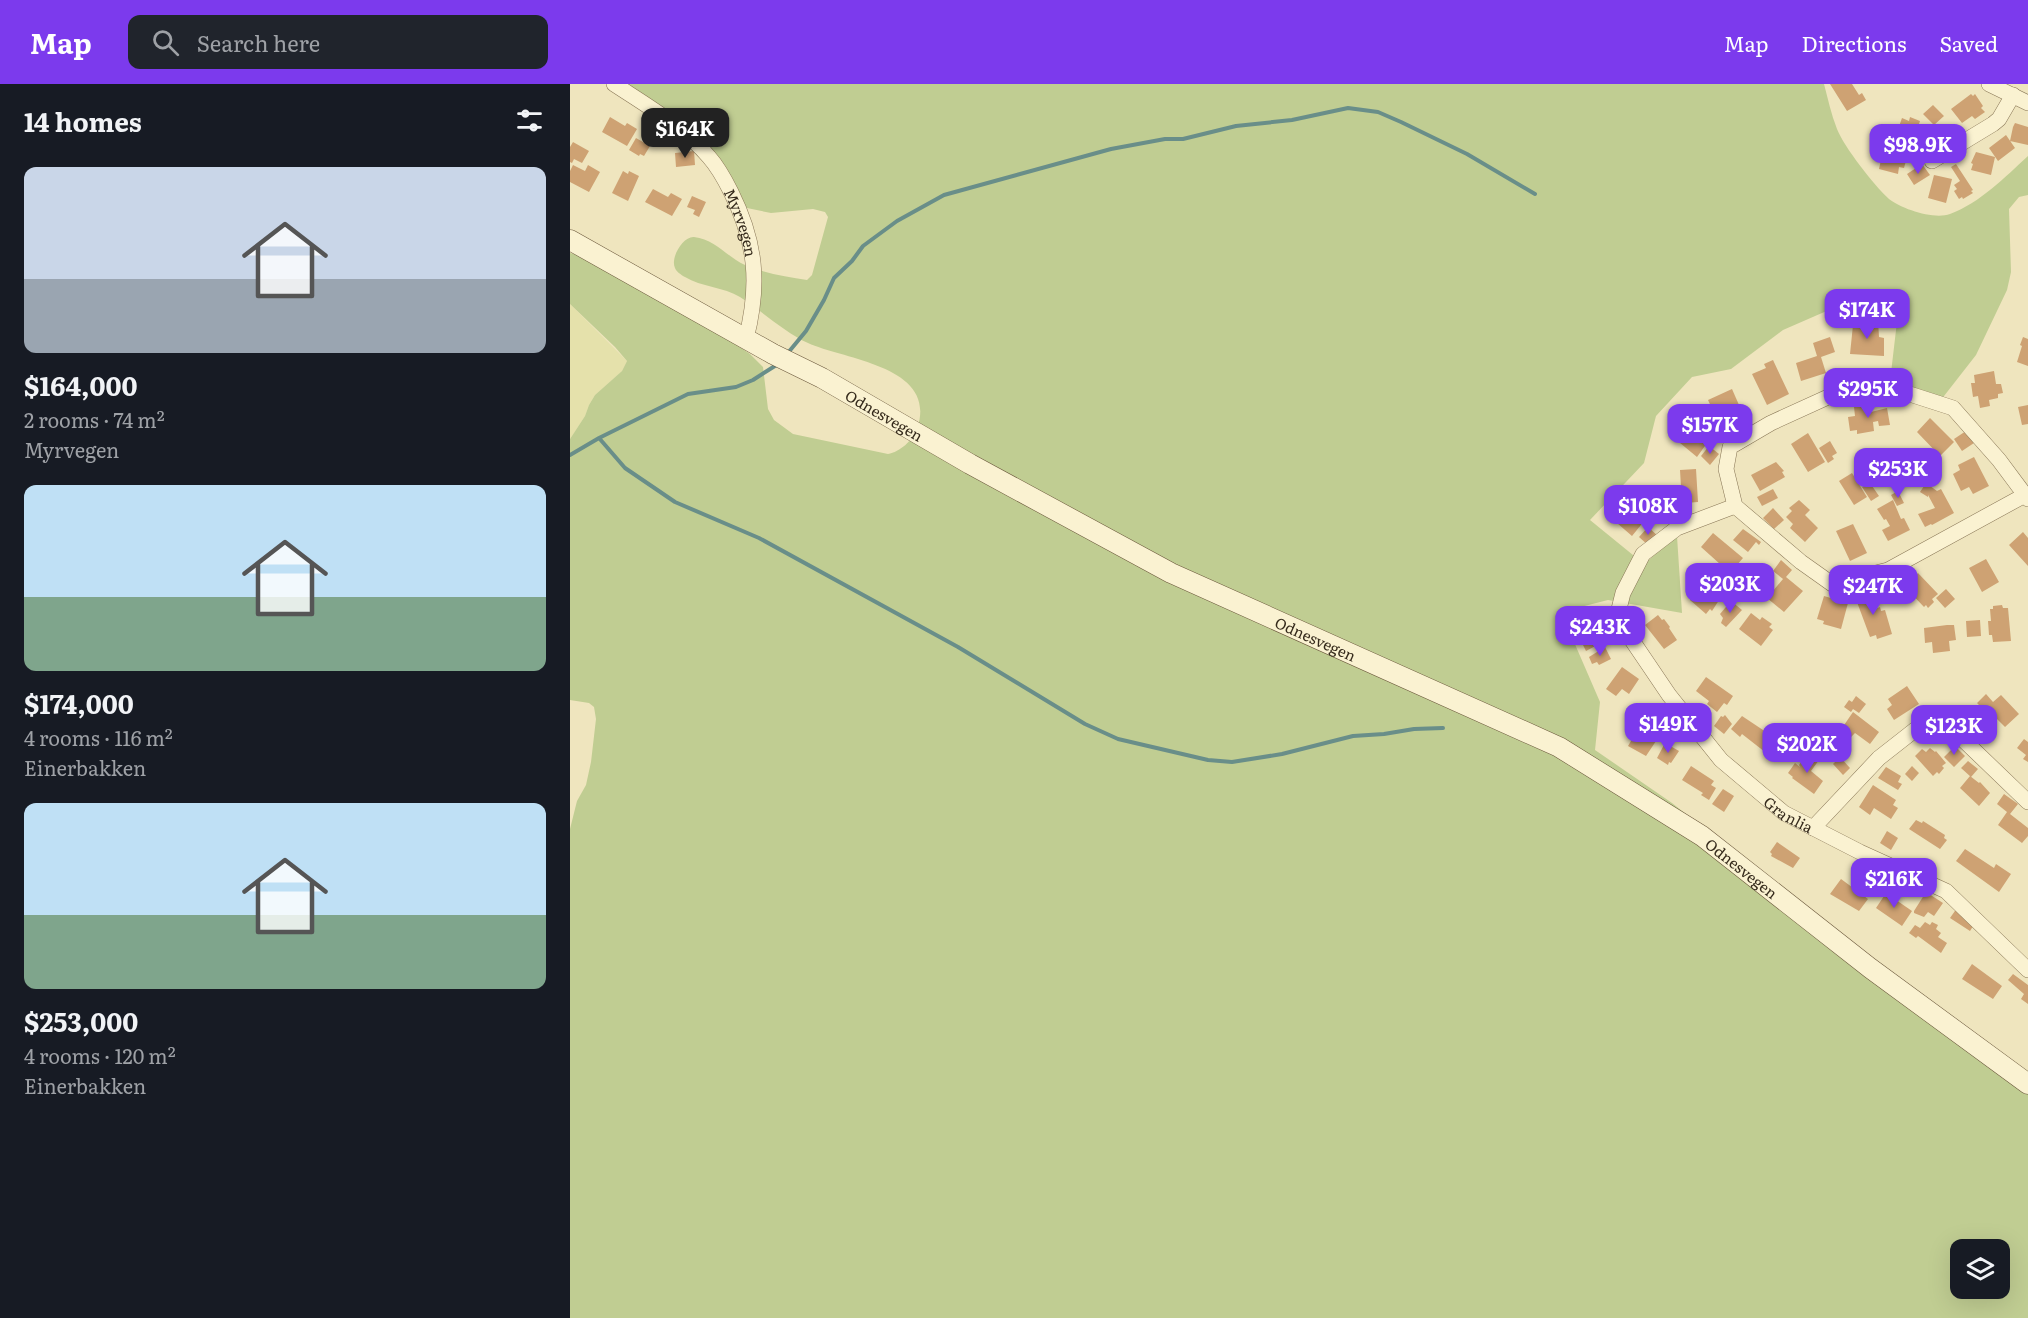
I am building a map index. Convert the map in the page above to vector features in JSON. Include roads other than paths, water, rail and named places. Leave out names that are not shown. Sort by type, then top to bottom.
[{"type":"main road","name":"Odnesvegen","points":[[570,240],[746,339],[822,378],[970,464],[1171,573],[1559,747],[1702,836],[1870,968],[2028,1084]]},
{"type":"street","name":"Myrvegen","points":[[614,84],[657,112],[703,151],[732,195],[750,236],[754,260],[752,318],[746,339]]},
{"type":"street","points":[[1989,84],[2028,103]]},
{"type":"street","points":[[1932,161],[1993,124],[1999,119],[2013,95]]},
{"type":"street","points":[[1894,389],[1953,408],[1999,460],[2026,497],[1888,570],[1832,584],[1801,562],[1735,506],[1726,469],[1730,447],[1771,423],[1839,392],[1894,389]]},
{"type":"street","name":"Granlia","points":[[1735,506],[1677,528],[1643,554],[1623,593],[1619,609],[1623,627],[1669,695],[1721,760],[1784,813],[1860,852],[1946,891],[2028,970]]},
{"type":"street","points":[[1813,828],[1879,758],[1916,729],[1937,721],[1951,728],[2028,802]]},
{"type":"waterway","points":[[787,354],[806,331],[834,278],[852,261],[863,246],[897,221],[944,195],[1111,149],[1165,139],[1183,139],[1236,126],[1292,120],[1348,108],[1378,112],[1401,122],[1467,154],[1535,194]]},
{"type":"waterway","points":[[570,455],[688,394],[736,387],[753,380],[778,364]]},
{"type":"waterway","points":[[599,438],[625,468],[675,502],[759,538],[958,647],[1085,724],[1118,739],[1208,760],[1232,762],[1282,754],[1353,736],[1443,728]]}]
